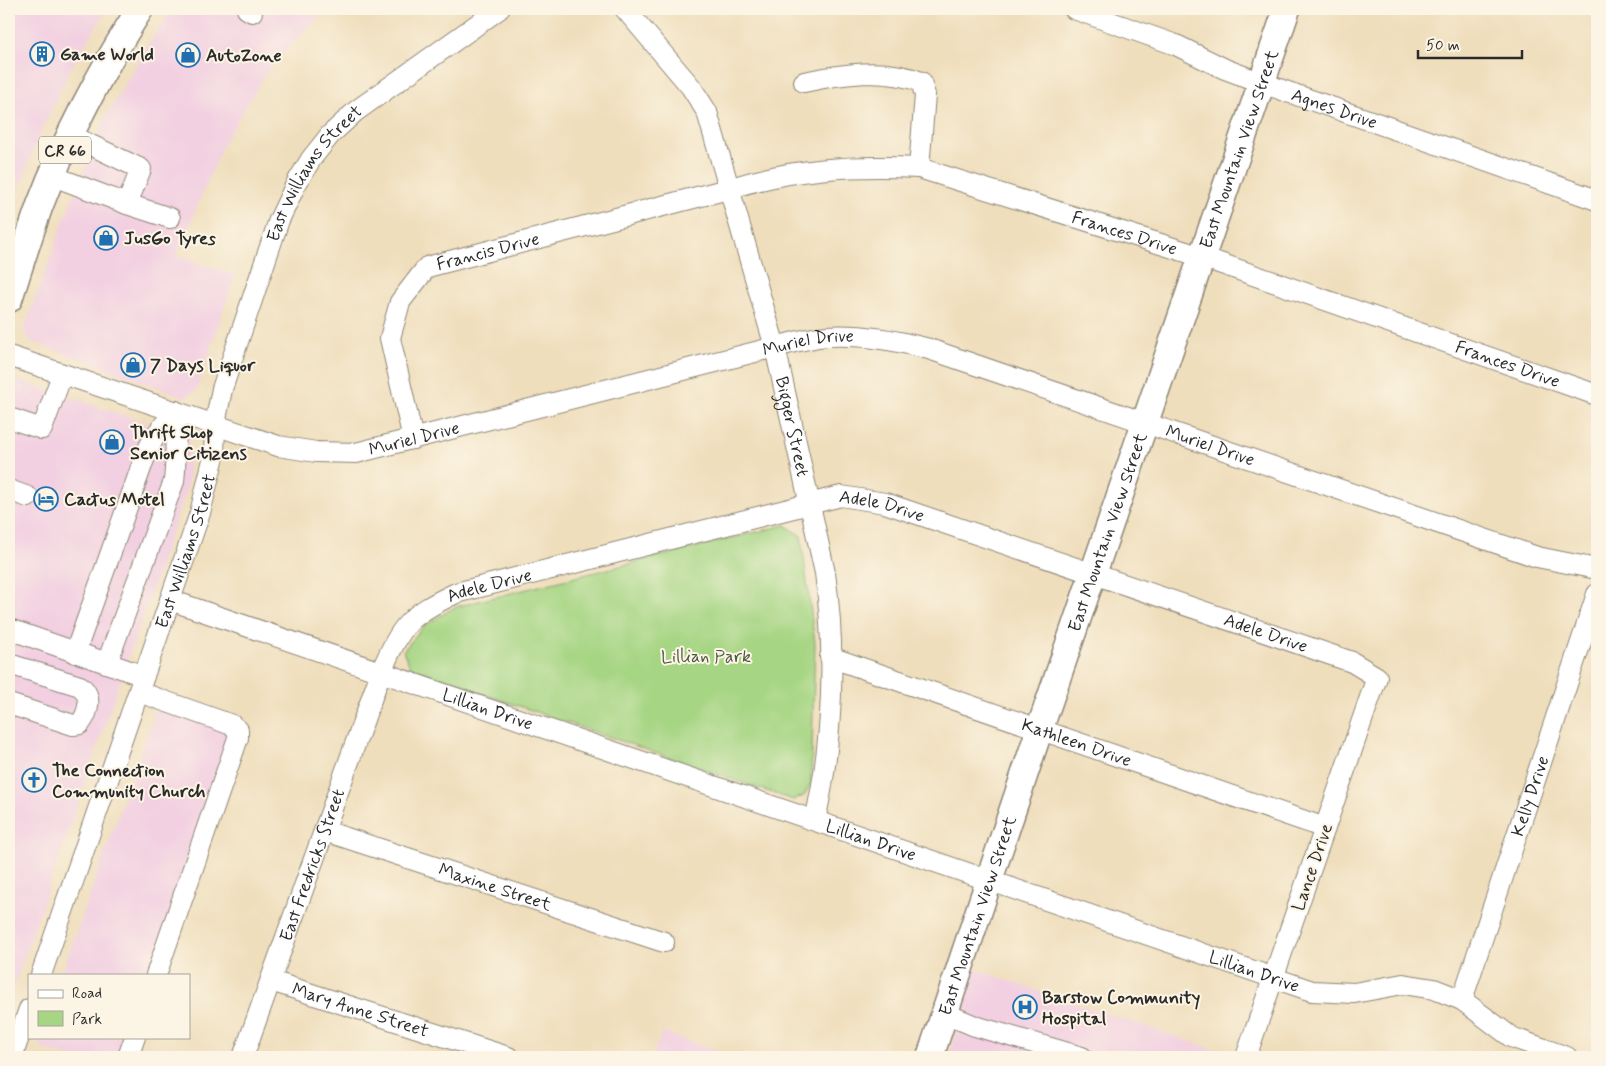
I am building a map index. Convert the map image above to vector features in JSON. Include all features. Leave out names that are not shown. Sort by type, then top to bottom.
[{"type":"main road","name":"CR 66","points":[[9,299],[41,204],[53,176],[111,57],[140,9]]},
{"type":"main road","name":"East Mountain View Street","points":[[930,1057],[1039,730],[1287,9]]},
{"type":"street","name":"East Williams Street","points":[[41,974],[200,513],[214,456],[215,424],[222,389],[279,220],[311,159],[330,135],[356,111],[498,9]]},
{"type":"street","name":"Bigger Street","points":[[625,9],[691,87],[708,112],[728,189],[775,347],[808,504],[825,573],[830,607],[829,740],[823,785],[815,820]]},
{"type":"street","name":"Agnes Drive","points":[[1074,9],[1176,45],[1225,69],[1262,83],[1597,200]]},
{"type":"street","points":[[804,82],[843,74],[906,76],[920,82],[925,96],[919,168]]},
{"type":"street","points":[[72,136],[142,169],[127,204]]},
{"type":"street","name":"Frances Drive","points":[[728,189],[766,176],[799,172],[881,166],[919,168],[1202,257],[1597,395]]},
{"type":"street","points":[[53,176],[170,218]]},
{"type":"street","name":"Francis Drive","points":[[414,439],[390,338],[400,302],[427,267],[728,189]]},
{"type":"street","name":"Muriel Drive","points":[[9,356],[278,446],[316,452],[356,453],[775,347],[827,336],[862,336],[894,339],[929,349],[1537,557],[1597,569]]},
{"type":"street","points":[[9,418],[42,429],[62,375]]},
{"type":"street","points":[[75,653],[147,451],[155,436],[175,411]]},
{"type":"street","points":[[108,663],[174,481],[177,456],[175,411]]},
{"type":"street","points":[[9,490],[28,496]]},
{"type":"street","name":"Adele Drive","points":[[381,672],[398,635],[404,627],[420,611],[456,593],[841,496],[886,503],[1352,662],[1377,677]]},
{"type":"street","name":"Kelly Drive","points":[[1462,1000],[1597,594]]},
{"type":"street","name":"Lillian Drive","points":[[170,600],[1312,991],[1354,993],[1403,984],[1434,990],[1462,1000],[1511,1037],[1567,1057]]},
{"type":"street","points":[[9,629],[108,663],[141,684],[232,725],[238,730],[238,738],[156,974]]},
{"type":"street","name":"Kathleen Drive","points":[[830,657],[1325,828]]},
{"type":"street","points":[[9,664],[80,686],[87,691],[90,698],[84,718],[80,724],[73,725],[9,704]]},
{"type":"street","name":"East Fredricks Street","points":[[243,1057],[381,672]]},
{"type":"street","name":"Lance Drive","points":[[1246,1057],[1377,677]]},
{"type":"street","name":"Maxine Street","points":[[324,831],[664,942]]},
{"type":"street","name":"Mary Anne Street","points":[[271,981],[508,1057]]},
{"type":"street","points":[[12,1057],[28,1012]]},
{"type":"street","points":[[944,1013],[976,1026],[1076,1056]]},
{"type":"street","points":[[128,1057],[135,1038]]},
{"type":"shaded area","points":[[9,9],[107,9],[68,73],[38,138],[9,215]]},
{"type":"shaded area","points":[[172,9],[325,9],[268,70],[223,144],[176,256],[235,275],[197,389],[185,397],[30,341],[24,330],[71,202],[105,119],[144,52]]},
{"type":"shaded area","points":[[14,379],[186,436],[190,444],[188,485],[9,1001],[9,646],[23,650],[9,645],[9,381]]},
{"type":"shaded area","points":[[157,707],[232,732],[149,974],[61,974]]},
{"type":"shaded area","name":"Barstow Community Hospital","points":[[974,969],[1224,1053],[1235,1057],[949,1057]]},
{"type":"shaded area","points":[[662,1032],[734,1057],[652,1057]]},
{"type":"shaded area","points":[[38,1038],[128,1038],[121,1057],[69,1057],[43,1049],[37,1041]]},
{"type":"green space","name":"Lillian Park","points":[[785,525],[801,536],[815,643],[811,783],[804,796],[793,800],[411,669],[403,651],[424,626],[455,607]]},
{"type":"place","name":"Game World","points":[[42,54]]},
{"type":"place","name":"AutoZone","points":[[188,55]]},
{"type":"place","name":"JusGo Tyres","points":[[106,238]]},
{"type":"place","name":"7 Days Liquor","points":[[133,365]]},
{"type":"place","name":"Thrift Shop Senior Citizens","points":[[112,442]]},
{"type":"place","name":"Cactus Motel","points":[[46,499]]},
{"type":"place","name":"The Connection Community Church","points":[[34,780]]},
{"type":"place","name":"Barstow Community Hospital","points":[[1025,1007]]}]
